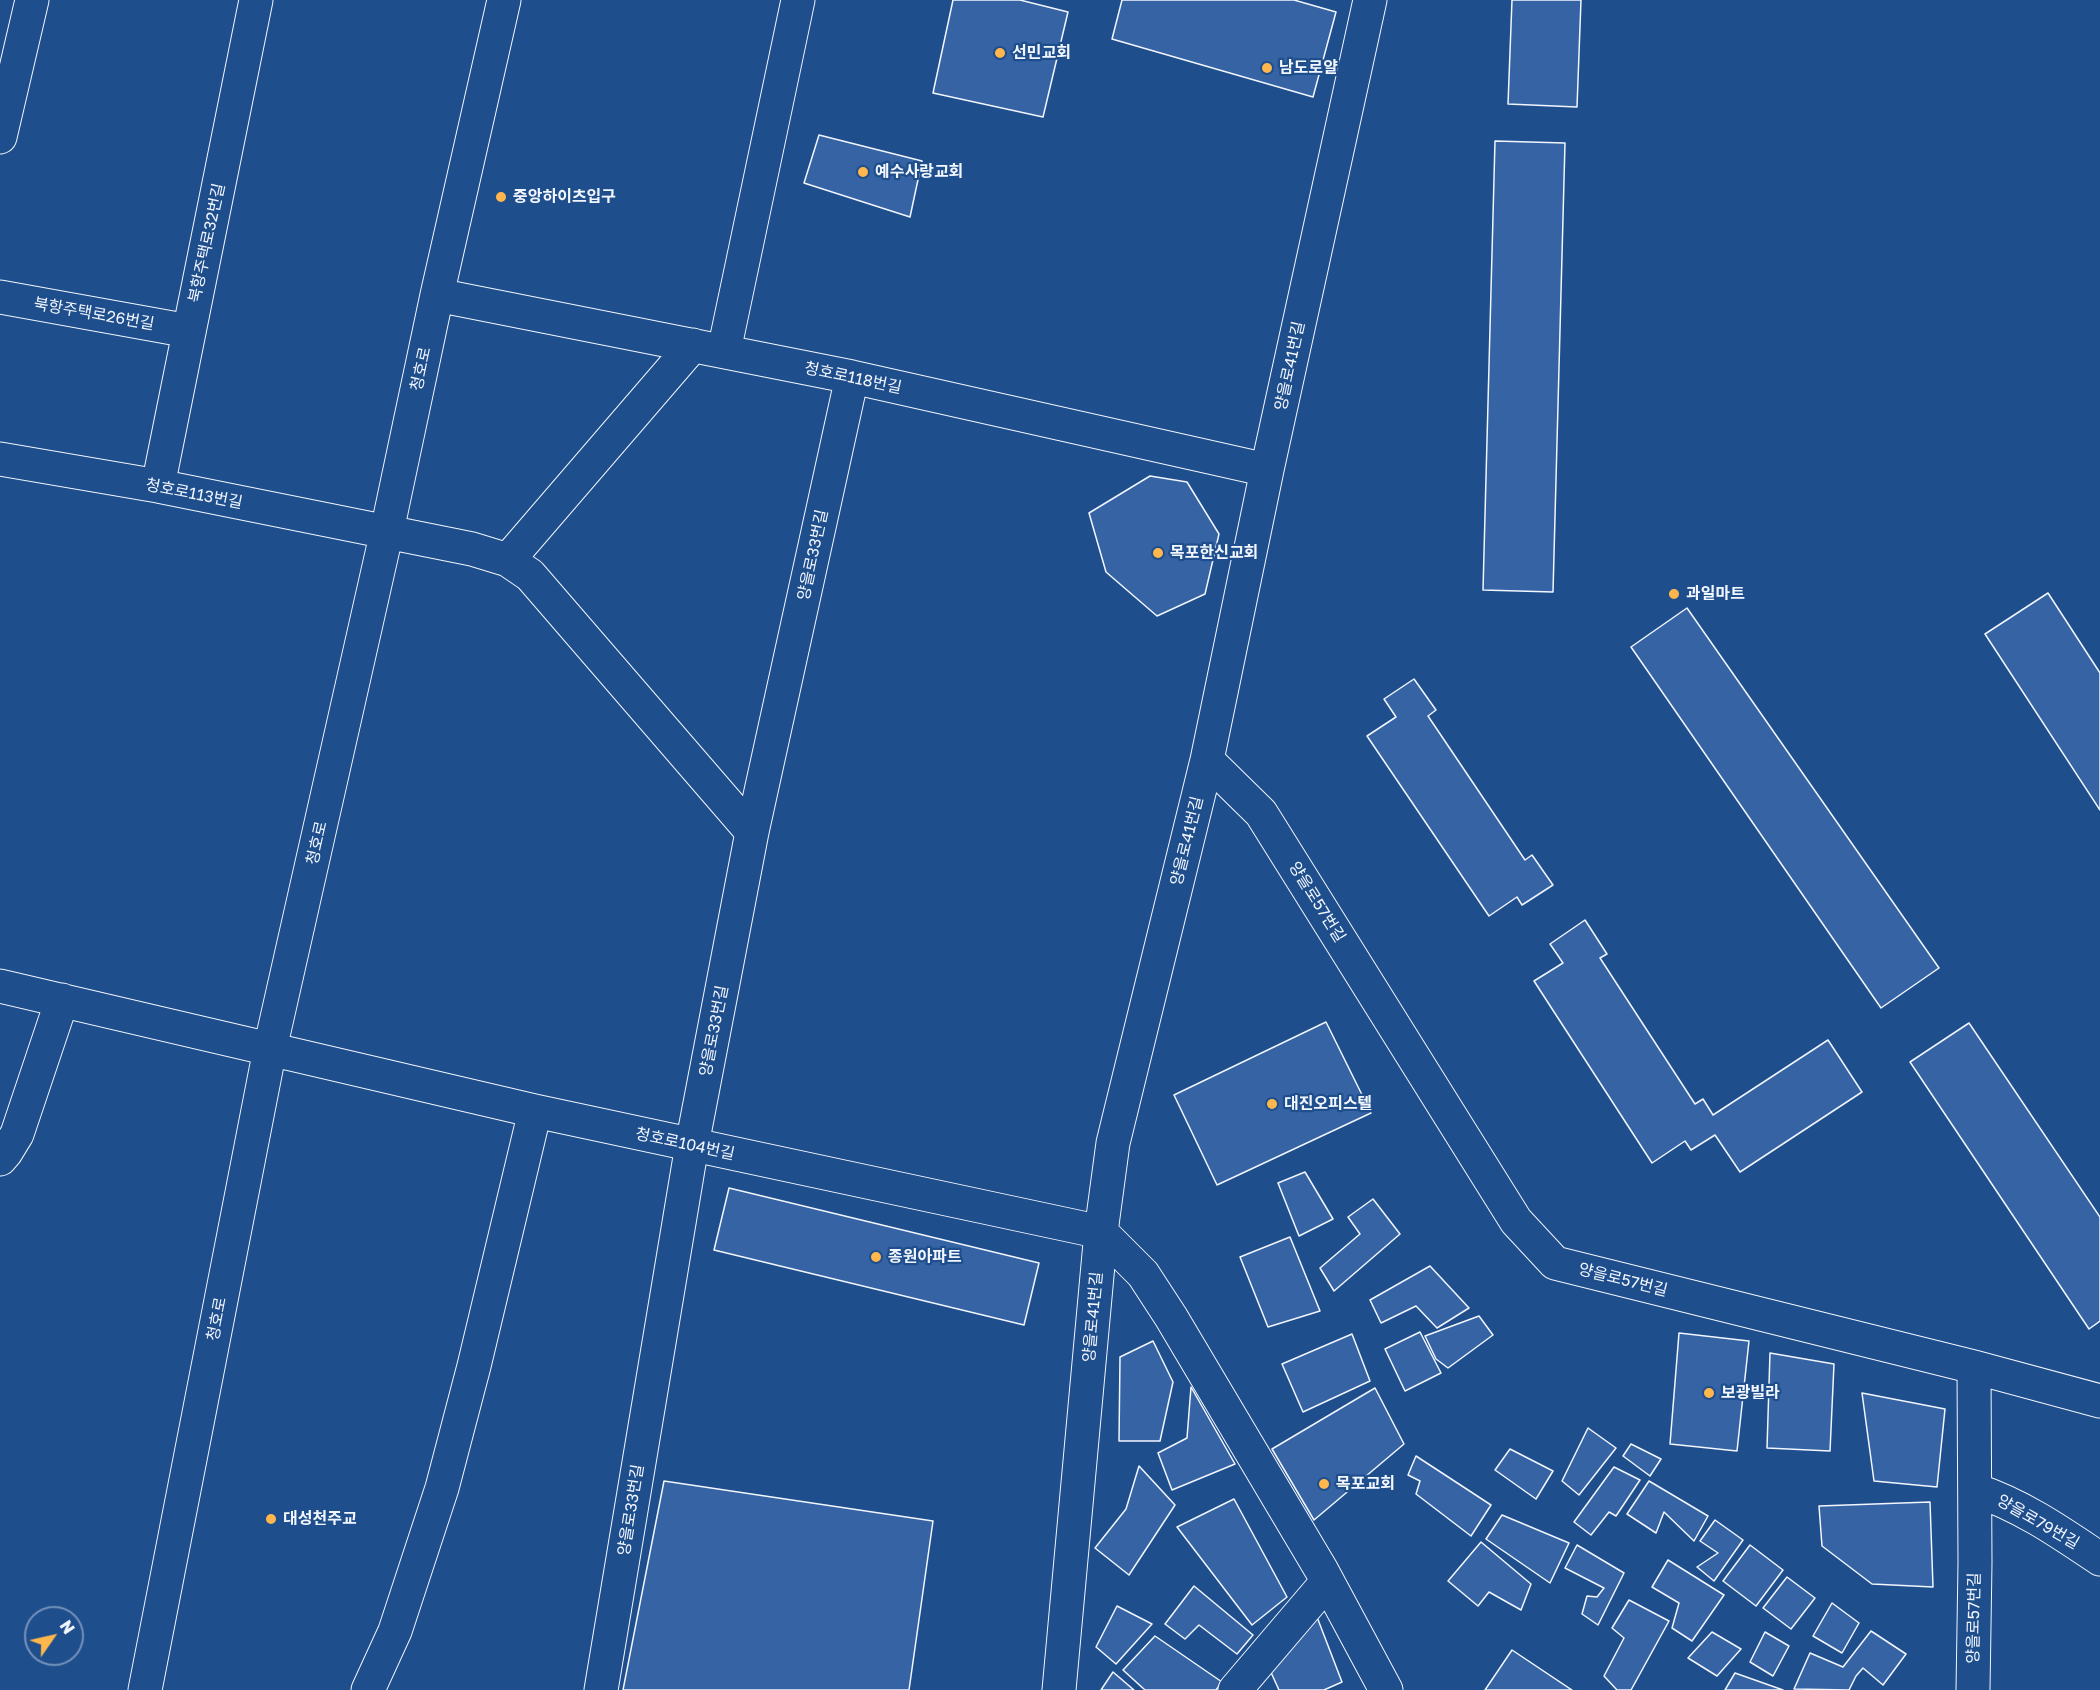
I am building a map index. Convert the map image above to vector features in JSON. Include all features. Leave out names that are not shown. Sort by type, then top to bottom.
[{"type":"street","points":[[0,137],[32,0]]},
{"type":"street","name":"북항주택로32번길","points":[[158,486],[256,0]]},
{"type":"street","name":"청호로","points":[[146,1690],[270,1050],[387,531],[436,295],[504,0]]},
{"type":"street","points":[[508,560],[708,348],[798,0]]},
{"type":"street","name":"양을로41번길","points":[[1059,1690],[1101,1232],[1113,1143],[1208,760],[1267,470],[1370,0]]},
{"type":"street","name":"청호로118번길","points":[[436,295],[852,377],[1267,470]]},
{"type":"street","name":"북항주택로26번길","points":[[0,297],[189,331]]},
{"type":"street","name":"양을로33번길","points":[[601,1690],[692,1145],[752,832],[852,377]]},
{"type":"street","name":"청호로113번길","points":[[0,459],[158,486],[387,531],[472,549],[508,560],[530,575],[752,832]]},
{"type":"street","name":"양을로57번길","points":[[1208,760],[1261,813],[1516,1221],[1554,1263],[1974,1367],[1973,1690]]},
{"type":"street","name":"청호로104번길","points":[[0,986],[535,1111],[1101,1232]]},
{"type":"street","points":[[0,1159],[17,1134],[62,1000]]},
{"type":"street","points":[[368,1690],[395,1631],[442,1488],[474,1366],[535,1111]]},
{"type":"street","points":[[1101,1232],[1143,1274],[1154,1291],[1327,1582],[1386,1690]]},
{"type":"street","points":[[1974,1367],[2100,1401]]},
{"type":"street","name":"양을로79번길","points":[[1975,1490],[1999,1498],[2042,1520],[2100,1559]]},
{"type":"street","points":[[1235,1690],[1327,1582]]},
{"type":"building","name":"선민교회","points":[[953,0],[1020,0],[1068,12],[1043,117],[933,93]]},
{"type":"building","name":"남도로얄","points":[[1122,0],[1294,0],[1336,12],[1313,97],[1112,39]]},
{"type":"building","points":[[1512,0],[1581,0],[1577,107],[1508,104]]},
{"type":"building","name":"예수사랑교회","points":[[819,135],[922,161],[910,217],[804,183]]},
{"type":"building","points":[[1495,141],[1565,143],[1553,592],[1483,590]]},
{"type":"building","name":"목포한신교회","points":[[1150,476],[1187,482],[1219,534],[1205,594],[1157,616],[1106,572],[1089,513]]},
{"type":"building","points":[[2048,593],[2100,673],[2100,810],[1985,634]]},
{"type":"building","points":[[1687,608],[1939,968],[1881,1008],[1631,647]]},
{"type":"building","points":[[1414,679],[1436,710],[1428,716],[1525,860],[1532,855],[1553,885],[1522,905],[1517,897],[1489,916],[1367,736],[1396,717],[1384,699]]},
{"type":"building","points":[[1585,920],[1607,954],[1600,958],[1695,1104],[1703,1099],[1713,1115],[1828,1040],[1862,1092],[1740,1172],[1715,1135],[1691,1150],[1685,1141],[1652,1163],[1534,981],[1563,963],[1550,944]]},
{"type":"building","name":"대진오피스텔","points":[[1326,1022],[1371,1113],[1217,1185],[1174,1095]]},
{"type":"building","points":[[1969,1023],[2100,1217],[2100,1321],[2089,1329],[1910,1062]]},
{"type":"building","points":[[1305,1172],[1333,1219],[1299,1236],[1278,1183]]},
{"type":"building","name":"종원아파트","points":[[729,1188],[1039,1263],[1024,1325],[714,1250]]},
{"type":"building","points":[[1373,1199],[1400,1234],[1334,1291],[1320,1268],[1360,1234],[1348,1217]]},
{"type":"building","points":[[1290,1237],[1320,1311],[1268,1327],[1240,1257]]},
{"type":"building","points":[[1430,1266],[1469,1308],[1437,1328],[1416,1306],[1381,1323],[1370,1300]]},
{"type":"building","points":[[1479,1316],[1493,1335],[1448,1368],[1436,1359],[1425,1336]]},
{"type":"building","points":[[1420,1332],[1441,1373],[1405,1391],[1385,1349]]},
{"type":"building","name":"보광빌라","points":[[1679,1333],[1749,1341],[1737,1451],[1670,1444]]},
{"type":"building","points":[[1352,1334],[1370,1381],[1303,1412],[1282,1364]]},
{"type":"building","points":[[1153,1341],[1173,1382],[1160,1441],[1119,1441],[1120,1357]]},
{"type":"building","points":[[1770,1353],[1834,1364],[1830,1451],[1767,1448]]},
{"type":"building","points":[[1191,1387],[1235,1464],[1172,1490],[1158,1453],[1187,1438]]},
{"type":"building","name":"목포교회","points":[[1375,1388],[1404,1444],[1314,1520],[1272,1449]]},
{"type":"building","points":[[1862,1393],[1945,1409],[1937,1487],[1874,1481]]},
{"type":"building","points":[[1588,1428],[1616,1448],[1579,1495],[1562,1481]]},
{"type":"building","points":[[1631,1444],[1661,1459],[1650,1476],[1623,1456]]},
{"type":"building","points":[[1510,1449],[1553,1471],[1536,1499],[1495,1470]]},
{"type":"building","points":[[1416,1456],[1491,1505],[1471,1536],[1416,1494],[1420,1481],[1408,1475]]},
{"type":"building","points":[[1139,1466],[1175,1505],[1129,1575],[1095,1548],[1126,1509]]},
{"type":"building","points":[[1614,1467],[1640,1480],[1616,1516],[1609,1512],[1591,1535],[1574,1522]]},
{"type":"building","points":[[664,1481],[933,1521],[909,1690],[623,1690]]},
{"type":"building","points":[[1649,1481],[1708,1516],[1694,1541],[1664,1512],[1656,1533],[1627,1514]]},
{"type":"building","points":[[1234,1499],[1287,1597],[1252,1625],[1177,1527]]},
{"type":"building","points":[[1930,1502],[1933,1587],[1872,1584],[1822,1546],[1819,1506]]},
{"type":"building","points":[[1502,1515],[1569,1543],[1550,1583],[1486,1539]]},
{"type":"building","points":[[1715,1520],[1743,1540],[1714,1581],[1697,1567],[1718,1553],[1700,1541]]},
{"type":"building","points":[[1481,1542],[1531,1584],[1521,1610],[1489,1592],[1478,1606],[1448,1581]]},
{"type":"building","points":[[1577,1545],[1624,1573],[1598,1625],[1582,1614],[1587,1596],[1597,1597],[1604,1588],[1565,1568]]},
{"type":"building","points":[[1750,1545],[1783,1570],[1756,1606],[1723,1581]]},
{"type":"building","points":[[1668,1560],[1724,1595],[1692,1641],[1672,1628],[1679,1603],[1652,1587]]},
{"type":"building","points":[[1787,1577],[1815,1598],[1791,1629],[1763,1608]]},
{"type":"building","points":[[1194,1586],[1253,1635],[1237,1654],[1199,1625],[1185,1639],[1165,1624]]},
{"type":"building","points":[[1629,1600],[1669,1621],[1631,1690],[1617,1690],[1604,1676],[1624,1638],[1612,1628]]},
{"type":"building","points":[[1832,1603],[1859,1623],[1842,1653],[1813,1636]]},
{"type":"building","points":[[1117,1606],[1152,1624],[1116,1664],[1096,1647]]},
{"type":"building","points":[[1317,1617],[1342,1682],[1324,1690],[1279,1690],[1269,1668]]},
{"type":"building","points":[[1871,1631],[1906,1654],[1883,1685],[1863,1668],[1849,1690],[1794,1689],[1810,1653],[1843,1667]]},
{"type":"building","points":[[1712,1632],[1741,1649],[1717,1676],[1688,1658]]},
{"type":"building","points":[[1765,1632],[1789,1646],[1773,1676],[1750,1662]]},
{"type":"building","points":[[1155,1636],[1222,1682],[1216,1690],[1145,1690],[1123,1670]]},
{"type":"building","points":[[1512,1650],[1572,1690],[1485,1690]]},
{"type":"building","points":[[1113,1672],[1134,1690],[1101,1690]]},
{"type":"building","points":[[1735,1673],[1783,1690],[1725,1690]]},
{"type":"place","name":"선민교회","points":[[1000,53]]},
{"type":"place","name":"남도로얄","points":[[1267,68]]},
{"type":"place","name":"예수사랑교회","points":[[863,172]]},
{"type":"place","name":"중앙하이츠입구","points":[[501,197]]},
{"type":"place","name":"목포한신교회","points":[[1158,553]]},
{"type":"place","name":"과일마트","points":[[1674,594]]},
{"type":"place","name":"대진오피스텔","points":[[1272,1104]]},
{"type":"place","name":"종원아파트","points":[[876,1257]]},
{"type":"place","name":"보광빌라","points":[[1709,1393]]},
{"type":"place","name":"목포교회","points":[[1324,1484]]},
{"type":"place","name":"대성천주교","points":[[271,1519]]}]
